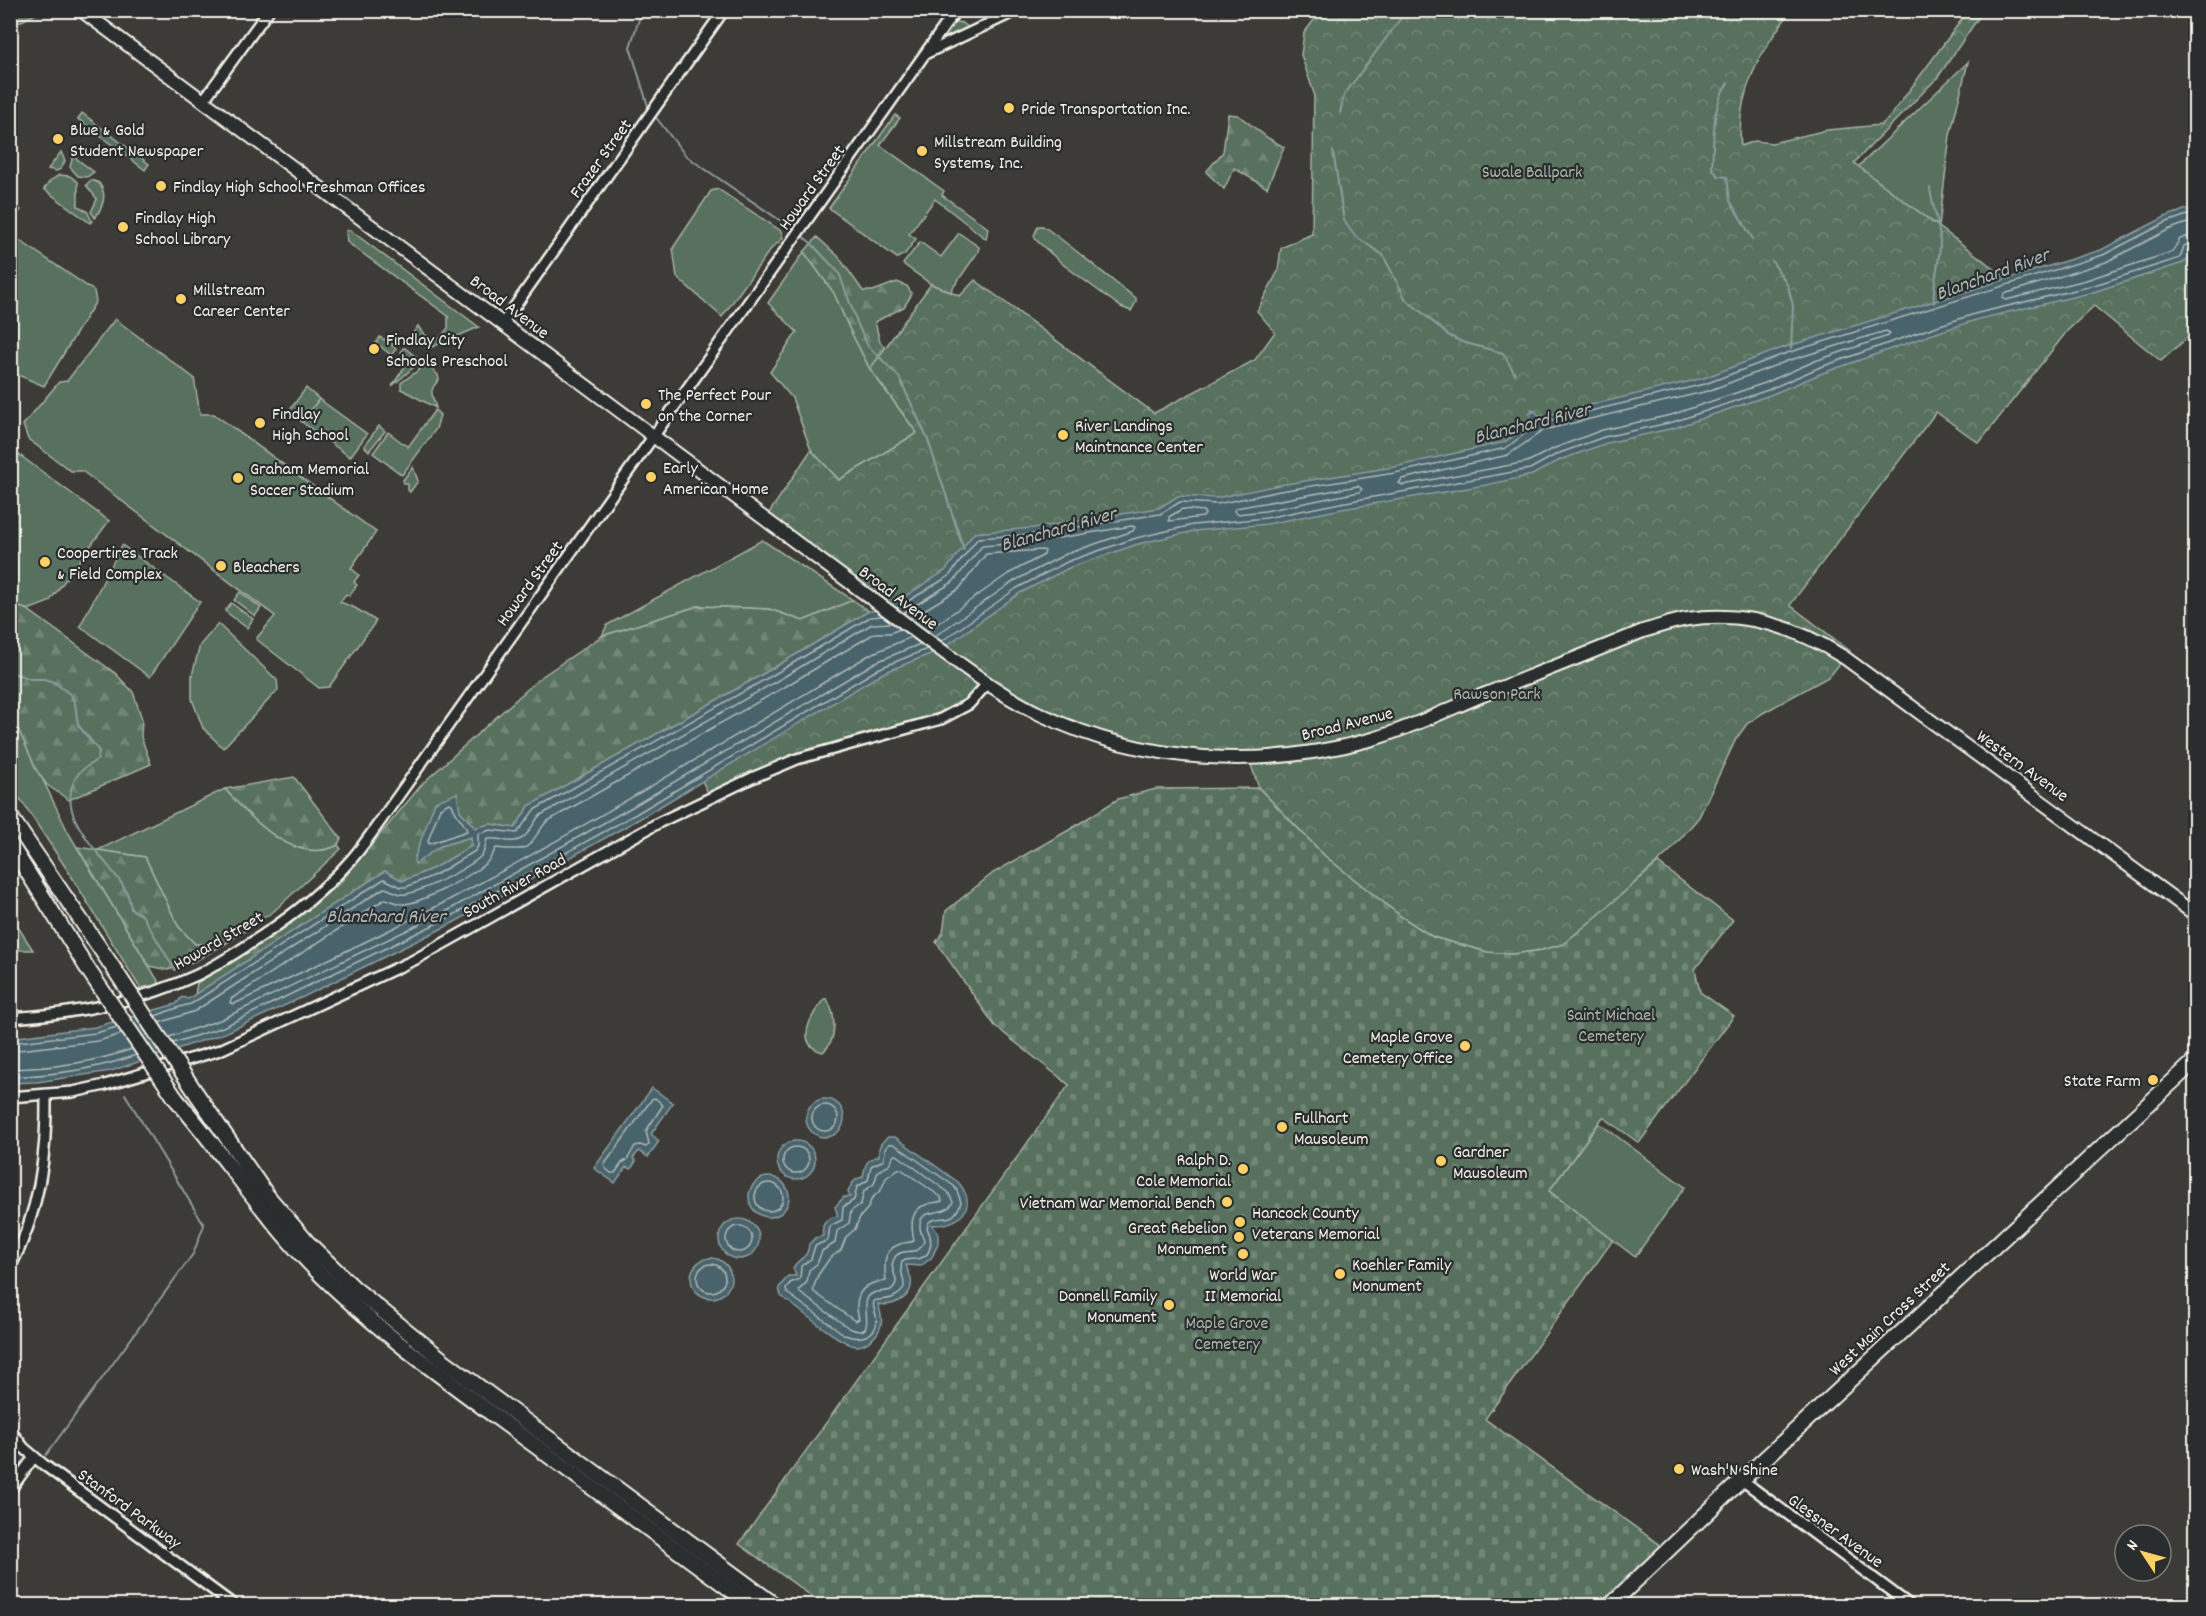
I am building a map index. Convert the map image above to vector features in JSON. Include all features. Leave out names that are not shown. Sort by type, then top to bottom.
[{"type":"highway","points":[[10,816],[266,1194],[308,1243],[354,1288],[444,1362],[776,1605]]},
{"type":"highway","points":[[10,844],[89,971],[176,1099],[208,1136],[282,1233],[345,1297],[408,1351],[753,1605]]},
{"type":"highway","name":"West Main Cross Street","points":[[1610,1605],[2196,1060]]},
{"type":"highway","points":[[754,1590],[784,1605]]},
{"type":"main road","name":"Broad Avenue","points":[[81,10],[987,684],[1039,714],[1104,739],[1179,755],[1249,759],[1326,749],[1373,739],[1643,631],[1687,619],[1718,616],[1764,621],[1801,633],[1827,646]]},
{"type":"main road","name":"Western Avenue","points":[[1827,646],[2196,915]]},
{"type":"street","points":[[203,101],[269,10]]},
{"type":"street","name":"Frazer Street","points":[[503,323],[724,10]]},
{"type":"street","name":"Howard Street","points":[[10,1018],[97,1008],[183,981],[212,967],[278,925],[323,889],[362,847],[956,10]]},
{"type":"street","points":[[926,54],[1018,10]]},
{"type":"street","name":"South River Road","points":[[10,1097],[46,1095],[105,1085],[220,1050],[414,960],[660,822],[752,778],[797,759],[941,719],[969,704],[987,684]]},
{"type":"street","points":[[10,1268],[28,1227],[39,1190],[45,1152],[46,1095]]},
{"type":"street","name":"Stanford Parkway","points":[[10,1430],[34,1457],[235,1605]]},
{"type":"street","points":[[10,1490],[34,1457]]},
{"type":"street","name":"Glessner Avenue","points":[[1742,1480],[1911,1605]]},
{"type":"green space","points":[[11,10],[42,10],[42,11],[11,26]]},
{"type":"green space","points":[[1321,11],[1791,11],[1760,57],[1752,74],[1742,108],[1741,146],[1755,141],[1772,143],[1827,130],[1881,125],[1889,118],[1968,11],[1983,11],[1938,77],[1854,163],[2008,279],[2013,288],[2195,223],[2195,331],[2161,361],[2094,306],[2068,330],[1979,443],[1936,412],[1790,605],[1850,651],[1830,676],[1747,724],[1736,739],[1699,817],[1669,852],[1563,944],[1542,950],[1512,954],[1488,952],[1433,937],[1402,917],[1325,856],[1259,788],[1249,759],[1154,751],[1080,731],[987,684],[969,704],[941,719],[797,759],[711,798],[687,753],[903,622],[765,519],[811,450],[839,480],[917,433],[870,369],[931,284],[960,296],[975,280],[1154,413],[1255,360],[1275,332],[1257,311],[1278,271],[1281,248],[1312,234],[1314,93],[1301,55],[1304,33]]},
{"type":"green space","points":[[957,22],[971,29],[940,41],[953,24]]},
{"type":"green space","points":[[1968,62],[1950,135],[1939,227],[1858,167]]},
{"type":"green space","points":[[82,113],[149,164],[145,170],[78,119]]},
{"type":"green space","points":[[1228,114],[1238,115],[1284,147],[1267,188],[1234,168],[1224,189],[1206,172],[1223,152]]},
{"type":"green space","points":[[895,115],[900,118],[880,145],[944,191],[942,195],[988,228],[986,239],[935,199],[909,234],[916,239],[905,254],[897,258],[829,208]]},
{"type":"green space","points":[[61,152],[65,161],[61,169],[56,171],[48,169]]},
{"type":"green space","points":[[73,156],[94,172],[87,177],[78,176],[70,167]]},
{"type":"green space","points":[[59,175],[70,176],[78,182],[78,206],[87,211],[92,221],[90,223],[44,189]]},
{"type":"green space","points":[[91,180],[99,183],[104,196],[95,218],[91,212],[97,199],[86,185]]},
{"type":"green space","points":[[718,189],[781,231],[783,238],[770,250],[722,317],[677,277],[673,248],[711,191]]},
{"type":"green space","points":[[11,195],[16,199],[13,204],[21,210],[11,224]]},
{"type":"green space","points":[[1038,226],[1043,226],[1055,234],[1136,298],[1131,311],[1121,307],[1065,266],[1036,240],[1034,236]]},
{"type":"green space","points":[[350,230],[479,327],[432,347],[423,345],[411,336],[418,326],[427,336],[440,338],[448,328],[448,316],[347,242],[346,231]]},
{"type":"green space","points":[[959,233],[979,247],[978,252],[950,292],[931,284],[903,264],[920,242],[941,257]]},
{"type":"green space","points":[[817,237],[838,256],[863,291],[873,291],[897,282],[907,286],[912,294],[904,307],[875,322],[880,342],[915,376],[917,433],[870,369],[834,293],[804,252]]},
{"type":"green space","points":[[19,240],[94,291],[96,301],[44,386],[11,372],[11,245]]},
{"type":"green space","points":[[804,252],[834,293],[870,369],[917,433],[839,480],[811,450],[792,398],[770,372],[797,332],[768,303]]},
{"type":"green space","points":[[115,319],[194,378],[200,414],[214,414],[376,532],[351,568],[359,575],[354,582],[357,585],[349,596],[346,594],[340,602],[376,621],[329,687],[319,688],[256,639],[275,616],[82,471],[71,471],[28,439],[23,425],[59,382],[67,381]]},
{"type":"green space","points":[[388,336],[395,341],[392,345],[396,349],[391,355],[376,343],[380,337],[384,340]]},
{"type":"green space","points":[[403,348],[421,361],[392,386],[410,359],[401,352]]},
{"type":"green space","points":[[424,366],[431,368],[438,375],[439,380],[432,390],[436,408],[401,389],[401,383]]},
{"type":"green space","points":[[306,388],[319,399],[302,422],[289,411]]},
{"type":"green space","points":[[319,399],[367,434],[350,457],[302,422]]},
{"type":"green space","points":[[435,410],[440,415],[436,429],[402,475],[373,453],[388,432],[408,447]]},
{"type":"green space","points":[[379,426],[385,431],[369,451],[364,446]]},
{"type":"green space","name":"Coopertires Track & Field Complex","points":[[10,448],[109,521],[49,602],[28,610],[11,604]]},
{"type":"green space","points":[[413,467],[418,481],[410,492],[408,484],[403,480]]},
{"type":"green space","points":[[762,540],[853,600],[803,621],[769,609],[698,606],[602,636],[607,625]]},
{"type":"green space","points":[[122,545],[200,602],[150,677],[80,626]]},
{"type":"green space","points":[[240,592],[261,608],[255,616],[234,600]]},
{"type":"green space","points":[[853,600],[869,611],[770,670],[529,806],[515,828],[490,824],[475,828],[460,811],[415,863],[440,846],[471,837],[472,846],[434,868],[403,881],[385,871],[195,995],[197,983],[267,940],[339,884],[423,783],[541,677],[602,636],[698,606],[769,609],[803,621]]},
{"type":"green space","points":[[231,603],[253,619],[247,628],[225,611]]},
{"type":"green space","points":[[11,604],[28,610],[115,673],[133,692],[142,719],[141,737],[151,764],[69,800],[47,785],[37,771],[11,717]]},
{"type":"green space","points":[[218,624],[277,680],[278,690],[223,748],[203,728],[192,699],[192,675],[200,645]]},
{"type":"green space","points":[[10,717],[15,722],[69,834],[160,984],[140,988],[70,874],[11,785]]},
{"type":"green space","points":[[294,777],[341,838],[338,845],[322,850],[306,850],[290,845],[261,825],[225,789]]},
{"type":"green space","name":"Maple Grove Cemetery","points":[[1259,788],[1325,856],[1402,917],[1433,937],[1488,952],[1512,954],[1542,950],[1563,944],[1658,863],[1733,920],[1695,969],[1700,992],[1734,1016],[1639,1143],[1603,1117],[1549,1191],[1613,1240],[1485,1419],[1667,1550],[1609,1605],[824,1605],[739,1544],[1069,1085],[995,1026],[936,942],[943,933],[946,911],[993,873],[1118,799],[1156,789]]},
{"type":"green space","points":[[225,789],[261,825],[290,845],[306,850],[322,850],[338,845],[341,849],[274,911],[225,944],[195,944],[178,926],[145,857],[98,850]]},
{"type":"green space","points":[[77,847],[145,857],[178,926],[195,944],[225,944],[195,961],[168,970],[149,966]]},
{"type":"green space","points":[[11,916],[33,950],[11,950]]},
{"type":"green space","points":[[824,999],[827,999],[830,1005],[834,1027],[828,1047],[823,1052],[814,1048],[807,1036],[810,1020]]},
{"type":"green space","points":[[1599,1123],[1685,1187],[1635,1257],[1549,1191]]},
{"type":"water","name":"Blanchard River","points":[[2195,206],[2195,255],[2191,249],[2187,250],[2190,258],[2183,263],[2090,293],[1979,319],[1939,332],[1674,428],[1607,443],[1560,460],[1532,475],[1267,524],[1194,531],[1138,544],[1071,567],[1020,593],[940,650],[883,673],[639,819],[453,923],[305,996],[225,1033],[111,1071],[37,1082],[11,1083],[10,1038],[95,1027],[176,1004],[182,997],[188,999],[385,871],[403,881],[434,868],[472,846],[471,837],[440,846],[415,864],[414,859],[435,802],[457,793],[460,811],[475,828],[490,824],[515,828],[529,806],[770,670],[869,611],[887,610],[894,603],[945,571],[974,533],[1033,528],[1159,508],[1178,496],[1216,498],[1279,485],[1394,467],[1505,442],[1533,422],[1529,414],[1535,411],[1540,417],[1704,378],[1782,348],[2101,250],[2165,217]]},
{"type":"water","points":[[652,1088],[673,1103],[651,1134],[659,1141],[648,1157],[639,1151],[633,1158],[636,1161],[631,1169],[626,1167],[615,1183],[594,1168]]},
{"type":"water","points":[[825,1099],[839,1104],[844,1118],[839,1132],[825,1137],[811,1132],[806,1118],[811,1104]]},
{"type":"water","points":[[888,1137],[895,1137],[958,1182],[967,1199],[967,1206],[959,1218],[951,1222],[932,1225],[938,1233],[938,1244],[932,1257],[921,1266],[906,1265],[911,1286],[906,1296],[890,1304],[878,1304],[882,1320],[879,1331],[868,1342],[856,1346],[840,1339],[807,1316],[781,1296],[779,1288],[788,1276],[796,1276],[793,1268],[805,1255],[809,1244],[815,1238],[823,1236],[825,1222],[838,1216],[835,1207],[844,1197],[850,1197],[848,1192],[852,1184],[863,1177],[867,1163],[879,1156],[880,1145]]},
{"type":"water","points":[[796,1141],[810,1146],[815,1160],[810,1174],[796,1179],[782,1174],[777,1160],[782,1146]]},
{"type":"water","points":[[769,1177],[777,1178],[783,1183],[788,1189],[788,1205],[783,1211],[777,1216],[769,1217],[761,1216],[755,1211],[750,1205],[749,1197],[750,1189],[755,1183],[761,1178]]},
{"type":"water","points":[[739,1219],[753,1225],[759,1239],[753,1253],[739,1259],[725,1253],[719,1239],[725,1225]]},
{"type":"water","points":[[711,1258],[725,1264],[731,1278],[725,1292],[711,1298],[697,1292],[691,1278],[697,1264]]},
{"type":"waterway","points":[[642,10],[630,47],[651,110]]},
{"type":"waterway","points":[[1340,113],[1344,95],[1407,10]]},
{"type":"waterway","points":[[1728,83],[1716,113],[1712,168],[1718,176],[1727,177],[1730,201],[1753,239]]},
{"type":"waterway","points":[[654,115],[686,156],[797,232]]},
{"type":"waterway","points":[[1333,151],[1344,221],[1355,236],[1383,255],[1406,300],[1448,335],[1462,342],[1503,353],[1515,374]]},
{"type":"waterway","points":[[1930,188],[1940,243],[1934,303]]},
{"type":"waterway","points":[[801,235],[839,273],[868,346],[899,377],[928,440],[964,550]]},
{"type":"waterway","points":[[1772,261],[1788,286],[1793,306],[1791,349]]},
{"type":"waterway","points":[[10,672],[31,679],[54,682],[71,695],[75,704],[78,725],[99,751],[98,759],[79,773],[71,789],[71,804],[76,820],[84,835],[118,878],[129,897],[131,909],[142,915],[175,970]]},
{"type":"waterway","points":[[46,1455],[193,1254],[204,1225],[125,1094]]},
{"type":"place","name":"Pride Transportation Inc.","points":[[1009,108]]},
{"type":"place","name":"Blue & Gold Student Newspaper","points":[[58,139]]},
{"type":"place","name":"Millstream Building Systems, Inc.","points":[[922,151]]},
{"type":"place","name":"Findlay High School Freshman Offices","points":[[161,186]]},
{"type":"place","name":"Findlay High School Library","points":[[123,227]]},
{"type":"place","name":"Millstream Career Center","points":[[181,299]]},
{"type":"place","name":"Findlay City Schools Preschool","points":[[374,349]]},
{"type":"place","name":"The Perfect Pour on the Corner","points":[[646,404]]},
{"type":"place","name":"Findlay High School","points":[[260,423]]},
{"type":"place","name":"River Landings Maintnance Center","points":[[1063,435]]},
{"type":"place","name":"Early American Home","points":[[651,477]]},
{"type":"place","name":"Graham Memorial Soccer Stadium","points":[[238,478]]},
{"type":"place","name":"Coopertires Track & Field Complex","points":[[45,562]]},
{"type":"place","name":"Bleachers","points":[[221,566]]},
{"type":"place","name":"Maple Grove Cemetery Office","points":[[1465,1046]]},
{"type":"place","name":"State Farm","points":[[2153,1080]]},
{"type":"place","name":"Fullhart Mausoleum","points":[[1282,1127]]},
{"type":"place","name":"Gardner Mausoleum","points":[[1441,1161]]},
{"type":"place","name":"Ralph D. Cole Memorial","points":[[1243,1169]]},
{"type":"place","name":"Vietnam War Memorial Bench","points":[[1227,1202]]},
{"type":"place","name":"Hancock County Veterans Memorial","points":[[1240,1222]]},
{"type":"place","name":"Great Rebelion Monument","points":[[1239,1237]]},
{"type":"place","name":"World War II Memorial","points":[[1243,1254]]},
{"type":"place","name":"Koehler Family Monument","points":[[1340,1274]]},
{"type":"place","name":"Donnell Family Monument","points":[[1169,1305]]},
{"type":"place","name":"Wash'N Shine","points":[[1679,1469]]},
{"type":"park label","name":"Swale Ballpark","points":[[1532,171]]},
{"type":"park label","name":"Rawson Park","points":[[1497,693]]},
{"type":"park label","name":"Saint Michael Cemetery","points":[[1611,1024]]}]
